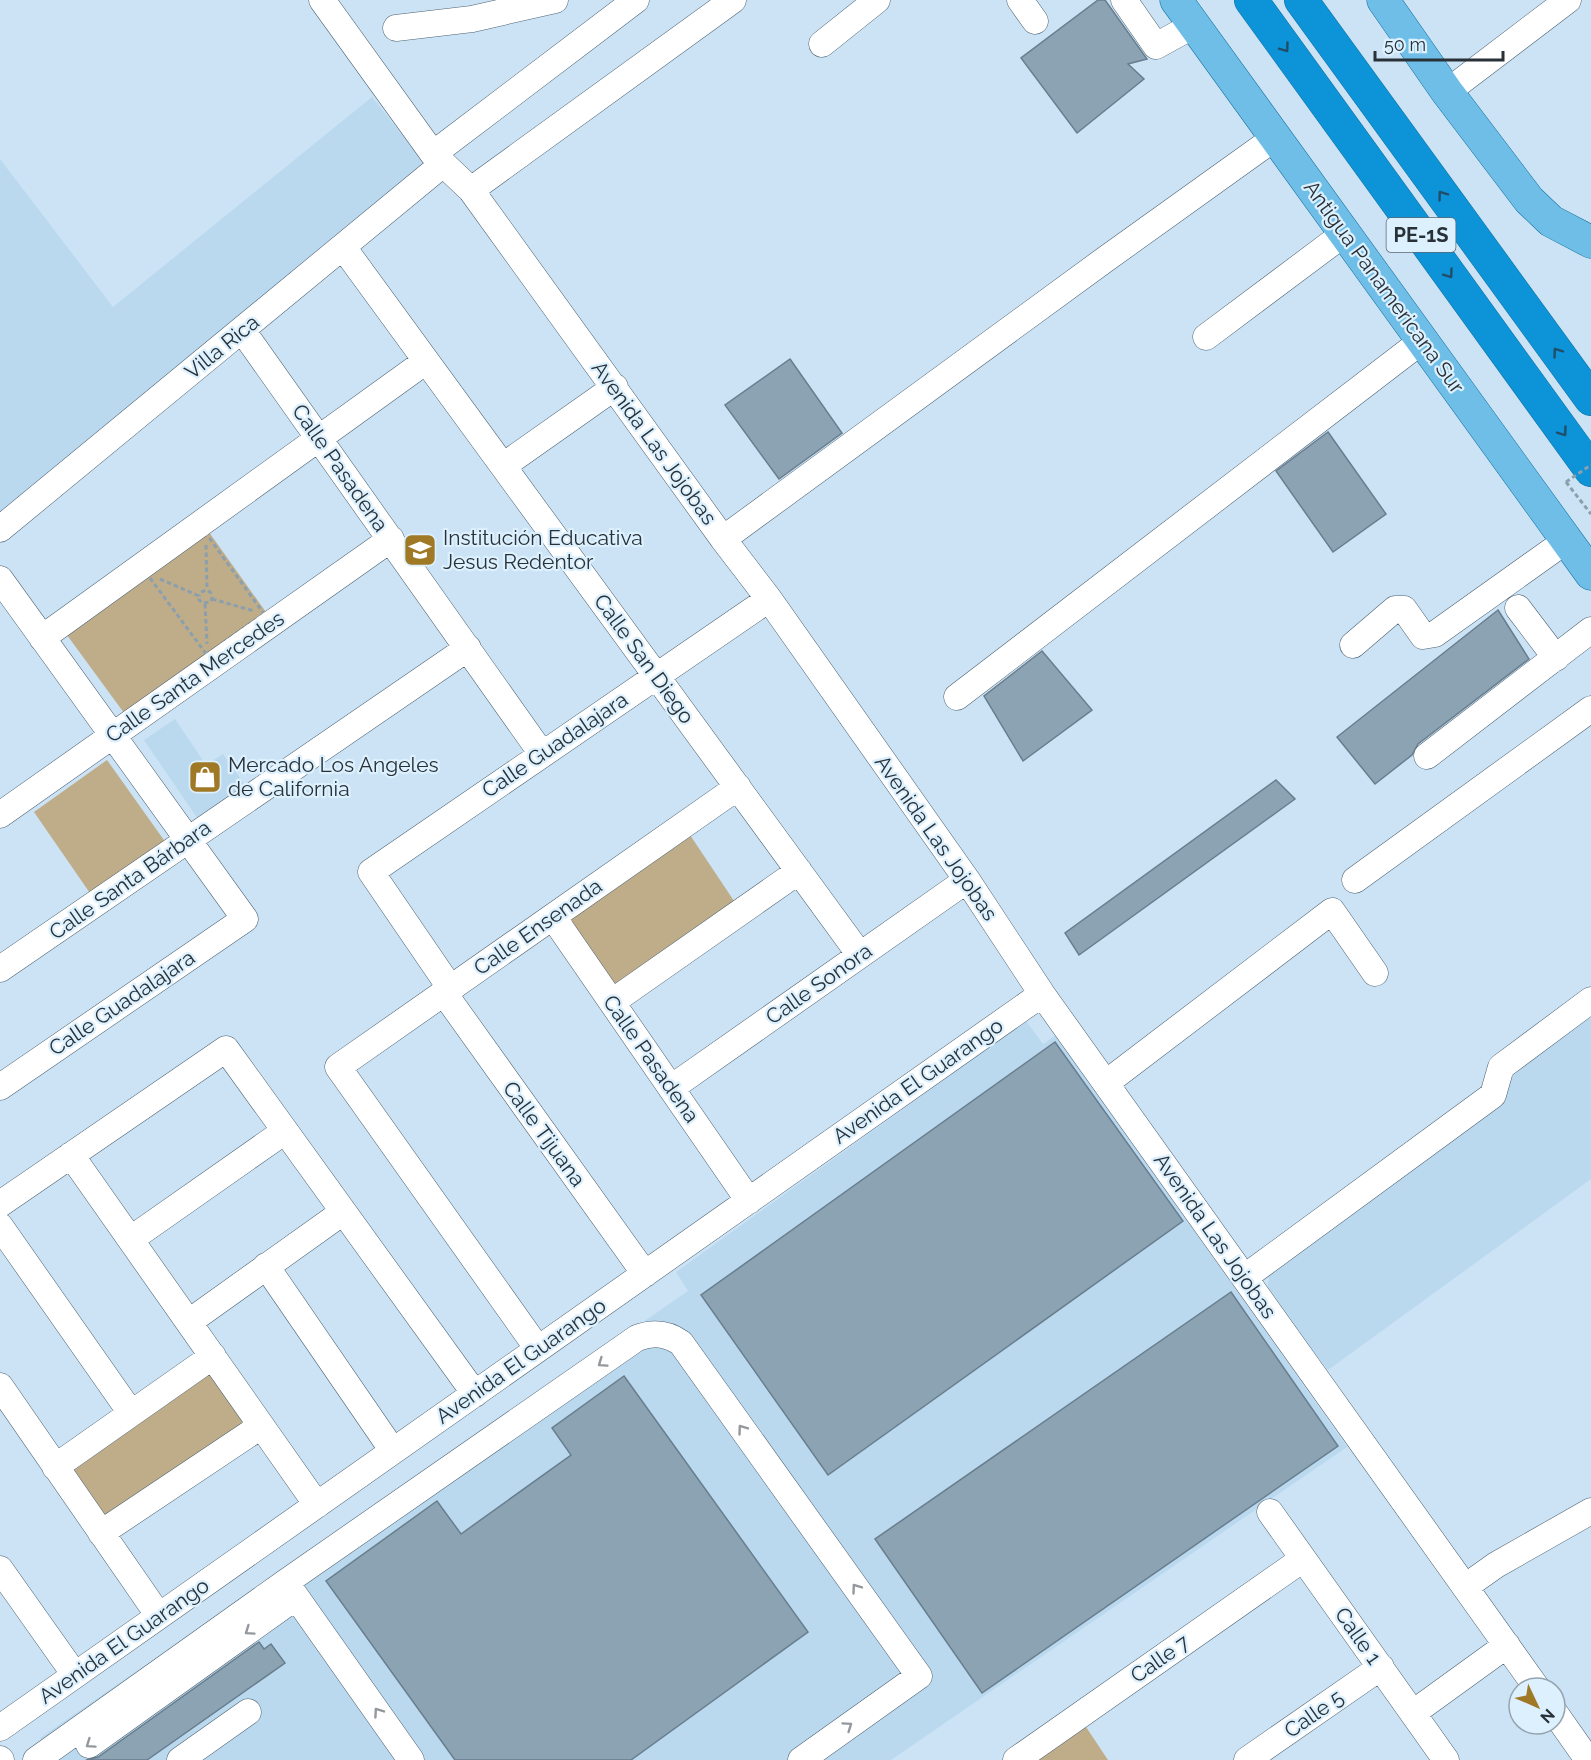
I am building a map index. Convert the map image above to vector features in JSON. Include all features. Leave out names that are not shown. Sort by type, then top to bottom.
[{"type":"highway","name":"PE-1S","points":[[1251,0],[1579,476]]},
{"type":"highway","name":"PE-1S","points":[[1301,0],[1591,399]]},
{"type":"main road","name":"Antigua Panamericana Sur","points":[[1176,0],[1591,574]]},
{"type":"main road","points":[[1383,0],[1447,92],[1529,200],[1551,221],[1591,242]]},
{"type":"street","name":"Avenida Las Jojobas","points":[[322,0],[438,159],[471,190],[723,539],[769,599],[967,880],[1042,994],[1529,1676]]},
{"type":"street","points":[[396,28],[472,19],[555,0]]},
{"type":"street","name":"Villa Rica","points":[[0,529],[343,247],[438,159],[636,0]]},
{"type":"street","points":[[471,190],[733,0]]},
{"type":"street","points":[[822,44],[877,0]]},
{"type":"street","points":[[1020,0],[1035,21]]},
{"type":"street","points":[[1124,0],[1156,46],[1194,25]]},
{"type":"street","points":[[1447,92],[1568,0]]},
{"type":"street","points":[[723,539],[1276,137]]},
{"type":"street","points":[[1206,337],[1345,233]]},
{"type":"street","name":"Calle San Diego","points":[[343,247],[860,955]]},
{"type":"street","name":"Calle Pasadena","points":[[242,330],[542,754]]},
{"type":"street","points":[[957,697],[1423,340]]},
{"type":"street","points":[[42,638],[144,570],[319,438],[426,361]]},
{"type":"street","points":[[503,466],[615,387]]},
{"type":"street","name":"Calle Santa Mercedes","points":[[4,804],[112,735],[267,619],[391,539]]},
{"type":"street","points":[[1353,645],[1395,609],[1404,609],[1423,636],[1435,634],[1567,540]]},
{"type":"street","points":[[0,579],[188,840]]},
{"type":"street","name":"Calle Guadalajara","points":[[371,872],[769,599]]},
{"type":"street","points":[[1518,608],[1556,658]]},
{"type":"street","points":[[1427,756],[1591,630]]},
{"type":"street","name":"Calle Santa Bárbara","points":[[0,969],[468,648]]},
{"type":"street","points":[[1355,880],[1591,709]]},
{"type":"street","name":"Calle Ensenada","points":[[538,1349],[338,1067],[738,787]]},
{"type":"street","name":"Calle Guadalajara","points":[[0,1087],[245,920],[188,840]]},
{"type":"street","points":[[612,1002],[799,871]]},
{"type":"street","name":"Calle Tijuana","points":[[371,872],[447,991],[645,1274]]},
{"type":"street","name":"Calle Sonora","points":[[671,1088],[967,880]]},
{"type":"street","points":[[1106,1083],[1332,911],[1375,973]]},
{"type":"street","name":"Calle Pasadena","points":[[553,917],[749,1201]]},
{"type":"street","name":"Avenida El Guarango","points":[[0,1728],[1042,994]]},
{"type":"street","points":[[1245,1277],[1493,1095],[1501,1067],[1591,1000]]},
{"type":"street","points":[[0,1204],[226,1049],[475,1394]]},
{"type":"street","points":[[131,1239],[285,1131]]},
{"type":"street","points":[[71,1155],[317,1505]]},
{"type":"street","points":[[189,1322],[344,1212]]},
{"type":"street","points":[[0,1226],[131,1413]]},
{"type":"street","points":[[266,1266],[393,1451]]},
{"type":"street","points":[[67,1760],[291,1590],[637,1338],[653,1334],[673,1337],[681,1344],[919,1676],[801,1760]]},
{"type":"street","points":[[56,1467],[213,1356]]},
{"type":"street","points":[[0,1386],[159,1616]]},
{"type":"street","points":[[101,1533],[261,1426]]},
{"type":"street","points":[[1465,1587],[1496,1565],[1591,1511]]},
{"type":"street","name":"Calle 1","points":[[1270,1512],[1413,1713],[1440,1758]]},
{"type":"street","name":"Calle 7","points":[[1016,1760],[1304,1559]]},
{"type":"street","points":[[0,1569],[75,1675]]},
{"type":"street","points":[[36,1760],[291,1590]]},
{"type":"street","points":[[291,1590],[411,1760]]},
{"type":"street","points":[[1413,1713],[1507,1645]]},
{"type":"street","name":"Calle 5","points":[[1247,1760],[1381,1667]]},
{"type":"street","points":[[180,1760],[248,1712]]},
{"type":"street","points":[[1567,1730],[1588,1760]]},
{"type":"path","points":[[1591,465],[1579,476],[1591,514]]},
{"type":"path","points":[[144,570],[202,528]]},
{"type":"path","points":[[202,528],[207,590],[211,593],[212,598]]},
{"type":"path","points":[[202,528],[267,619]]},
{"type":"path","points":[[144,570],[199,596],[201,602],[205,604]]},
{"type":"path","points":[[144,570],[207,655]]},
{"type":"path","points":[[199,596],[201,592],[207,590]]},
{"type":"path","points":[[212,598],[267,619]]},
{"type":"path","points":[[205,604],[212,598]]},
{"type":"path","points":[[205,604],[207,655]]},
{"type":"path","points":[[207,655],[267,619]]},
{"type":"shaded area","points":[[372,97],[425,164],[0,514],[0,159],[113,307]]},
{"type":"shaded area","points":[[206,528],[268,615],[127,717],[64,631]]},
{"type":"shaded area","name":"Mercado Los Angeles de California","points":[[175,719],[206,765],[223,754],[248,789],[200,822],[144,740]]},
{"type":"shaded area","points":[[107,760],[166,843],[92,896],[34,812]]},
{"type":"shaded area","points":[[688,832],[736,904],[614,988],[565,917]]},
{"type":"shaded area","points":[[1589,1017],[1591,1020],[1591,1179],[1328,1370],[1267,1290],[1269,1279],[1256,1258]]},
{"type":"shaded area","points":[[1026,1021],[1043,1044],[1056,1035],[1347,1447],[891,1760],[56,1760],[40,1738],[688,1291],[676,1272]]},
{"type":"shaded area","points":[[213,1367],[251,1425],[105,1523],[66,1467]]},
{"type":"shaded area","points":[[1086,1727],[1108,1760],[1038,1760]]},
{"type":"building","points":[[1098,0],[1105,0],[1147,59],[1128,64],[1144,79],[1077,133],[1021,58]]},
{"type":"building","points":[[790,359],[842,433],[779,479],[725,405]]},
{"type":"building","points":[[1328,432],[1386,514],[1333,552],[1276,471]]},
{"type":"building","points":[[1498,610],[1529,659],[1418,744],[1412,755],[1375,784],[1337,737]]},
{"type":"building","points":[[1042,651],[1092,710],[1023,761],[984,696]]},
{"type":"building","points":[[1276,780],[1295,799],[1079,955],[1065,933]]},
{"type":"building","points":[[1055,1042],[1183,1221],[828,1475],[701,1295]]},
{"type":"building","points":[[1231,1292],[1338,1446],[982,1693],[875,1539]]},
{"type":"building","points":[[624,1376],[808,1632],[631,1760],[455,1760],[326,1581],[437,1501],[461,1534],[571,1455],[552,1428]]},
{"type":"building","points":[[259,1642],[264,1649],[271,1644],[285,1663],[147,1760],[86,1760],[98,1757]]},
{"type":"place","name":"Institución Educativa Jesus Redentor","points":[[420,550]]},
{"type":"place","name":"Mercado Los Angeles de California","points":[[205,777]]}]
